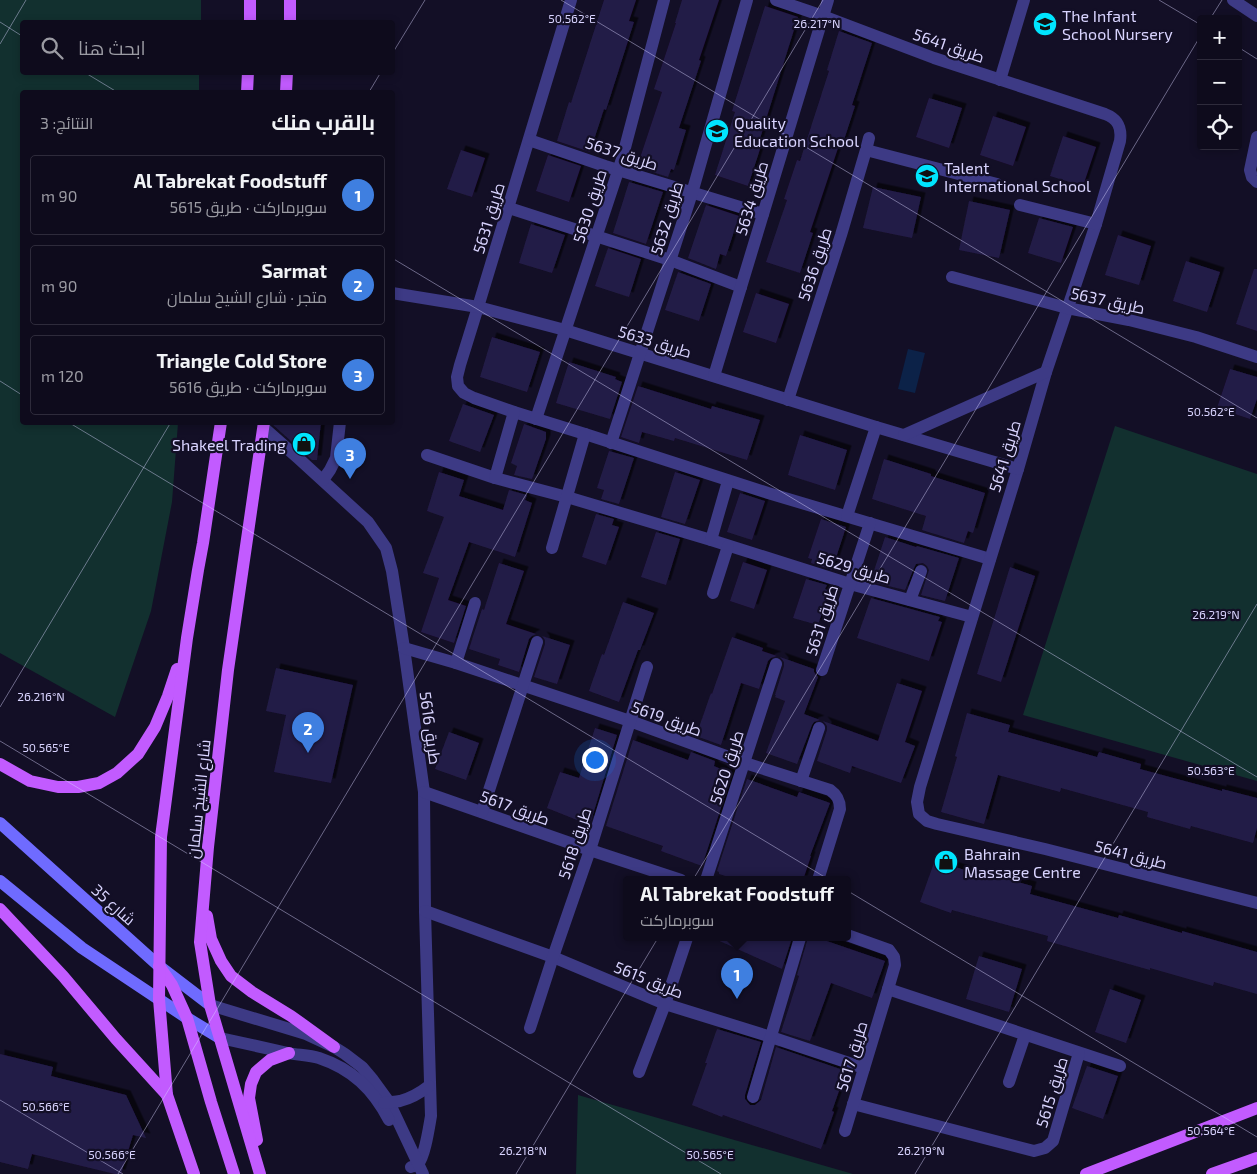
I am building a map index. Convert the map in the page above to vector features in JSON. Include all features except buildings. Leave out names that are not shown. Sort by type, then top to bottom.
[{"type":"main road","points":[[250,0],[250,20]]},
{"type":"main road","points":[[290,0],[290,20]]},
{"type":"main road","points":[[247,90],[248,75]]},
{"type":"main road","points":[[286,90],[287,75]]},
{"type":"main road","name":"شارع الشيخ سلمان","points":[[194,1174],[167,1095],[159,999],[161,837],[187,638],[221,425]]},
{"type":"main road","name":"شارع الشيخ سلمان","points":[[262,1174],[210,1005],[200,942],[208,847],[228,670],[264,425]]},
{"type":"main road","points":[[0,764],[30,781],[58,787],[78,787],[99,783],[117,773],[138,754],[155,728],[168,696],[187,638]]},
{"type":"main road","name":"شارع 35","points":[[0,823],[159,966],[210,1005]]},
{"type":"main road","points":[[0,881],[82,948],[220,1038]]},
{"type":"main road","points":[[204,899],[211,939],[221,961],[231,976],[334,1047]]},
{"type":"main road","points":[[0,909],[63,976],[167,1095]]},
{"type":"main road","points":[[159,966],[172,985],[187,1018],[234,1174]]},
{"type":"main road","points":[[262,1174],[249,1098],[251,1084],[256,1072],[270,1060],[289,1053]]},
{"type":"main road","points":[[1086,1174],[1257,1108]]},
{"type":"main road","points":[[1212,1174],[1257,1158]]},
{"type":"street","name":"طريق 5631","points":[[571,0],[460,365],[457,377],[458,386],[464,393],[474,398],[514,412],[728,481],[990,559]]},
{"type":"street","name":"طريق 5630","points":[[536,419],[618,169],[664,0]]},
{"type":"street","name":"طريق 5632","points":[[611,443],[692,193],[747,0]]},
{"type":"street","name":"طريق 5641","points":[[776,0],[934,58],[1105,114],[1117,121],[1120,127],[1120,140],[1096,224],[1046,372],[920,788],[917,802],[919,814],[927,821],[937,824],[1257,903]]},
{"type":"street","name":"طريق 5634","points":[[714,376],[828,0]]},
{"type":"street","points":[[1000,80],[1024,0]]},
{"type":"street","points":[[1233,0],[1257,16]]},
{"type":"street","points":[[1257,137],[1250,170],[1252,177],[1257,182]]},
{"type":"street","name":"طريق 5637","points":[[529,140],[763,214]]},
{"type":"street","name":"طريق 5636","points":[[788,400],[868,144],[997,184]]},
{"type":"street","points":[[1020,205],[1096,224]]},
{"type":"street","points":[[509,208],[670,260],[741,287]]},
{"type":"street","name":"طريق 5637","points":[[952,277],[1068,308],[1129,320],[1196,337],[1257,357]]},
{"type":"street","name":"طريق 5633","points":[[395,293],[478,307],[565,330],[788,400],[1018,469]]},
{"type":"street","points":[[904,435],[1046,372]]},
{"type":"street","points":[[495,478],[514,412]]},
{"type":"street","name":"طريق 5616","points":[[264,425],[368,522],[386,548],[392,571],[424,792],[424,911],[431,1116],[423,1155],[416,1170]]},
{"type":"street","points":[[323,480],[336,458],[340,425]]},
{"type":"street","points":[[847,516],[876,427]]},
{"type":"street","points":[[552,548],[585,434]]},
{"type":"street","name":"طريق 5629","points":[[427,455],[495,478],[567,497],[850,584],[972,617]]},
{"type":"street","points":[[711,540],[728,481]]},
{"type":"street","name":"طريق 5631","points":[[822,670],[870,523]]},
{"type":"street","points":[[713,594],[728,546]]},
{"type":"street","points":[[910,600],[920,571]]},
{"type":"street","points":[[456,663],[476,603]]},
{"type":"street","points":[[482,812],[537,642]]},
{"type":"street","name":"طريق 5619","points":[[404,648],[456,663],[630,721],[745,763],[830,790],[838,797],[840,809],[819,876]]},
{"type":"street","name":"طريق 5620","points":[[707,876],[776,664]]},
{"type":"street","name":"طريق 5618","points":[[530,1028],[590,850],[647,667]]},
{"type":"street","points":[[801,781],[819,728]]},
{"type":"street","name":"طريق 5617","points":[[424,792],[669,876]]},
{"type":"street","name":"طريق 5615","points":[[424,911],[553,956],[665,1004],[864,1068]]},
{"type":"street","name":"طريق 5617","points":[[845,1131],[895,964],[894,956],[889,950],[851,936]]},
{"type":"street","points":[[640,1072],[686,941]]},
{"type":"street","points":[[753,1097],[799,941]]},
{"type":"street","points":[[888,989],[1120,1066]]},
{"type":"street","name":"طريق 5616","points":[[210,1005],[306,1034],[334,1047],[362,1067],[373,1080],[416,1170]]},
{"type":"street","points":[[1009,1082],[1025,1035]]},
{"type":"street","name":"طريق 5616","points":[[220,1038],[317,1058],[334,1064],[366,1086],[385,1103]]},
{"type":"street","name":"طريق 5615","points":[[853,1104],[1034,1151],[1045,1148],[1053,1141],[1080,1053]]},
{"type":"street","points":[[385,1103],[409,1099],[420,1094],[430,1086]]},
{"type":"green space","points":[[0,0],[201,0],[201,20],[20,20],[20,75],[199,75],[199,90],[20,90],[20,425],[178,425],[172,502],[151,611],[115,717],[0,653]]},
{"type":"green space","points":[[1115,426],[1257,474],[1257,781],[1023,715]]},
{"type":"green space","points":[[578,1095],[853,1174],[576,1174]]},
{"type":"water","points":[[908,349],[925,353],[915,393],[898,389]]},
{"type":"place","name":"The Infant School Nursery","points":[[1045,24]]},
{"type":"place","name":"Quality Education School","points":[[717,131]]},
{"type":"place","name":"Talent International School","points":[[927,176]]},
{"type":"place","name":"Shakeel Trading","points":[[304,444]]},
{"type":"place","name":"Triangle Cold Store","points":[[350,479]]},
{"type":"place","name":"Sarmat","points":[[308,753]]},
{"type":"place","name":"Bahrain Massage Centre","points":[[946,862]]},
{"type":"place","name":"Al Tabrekat Foodstuff","points":[[737,999]]}]
